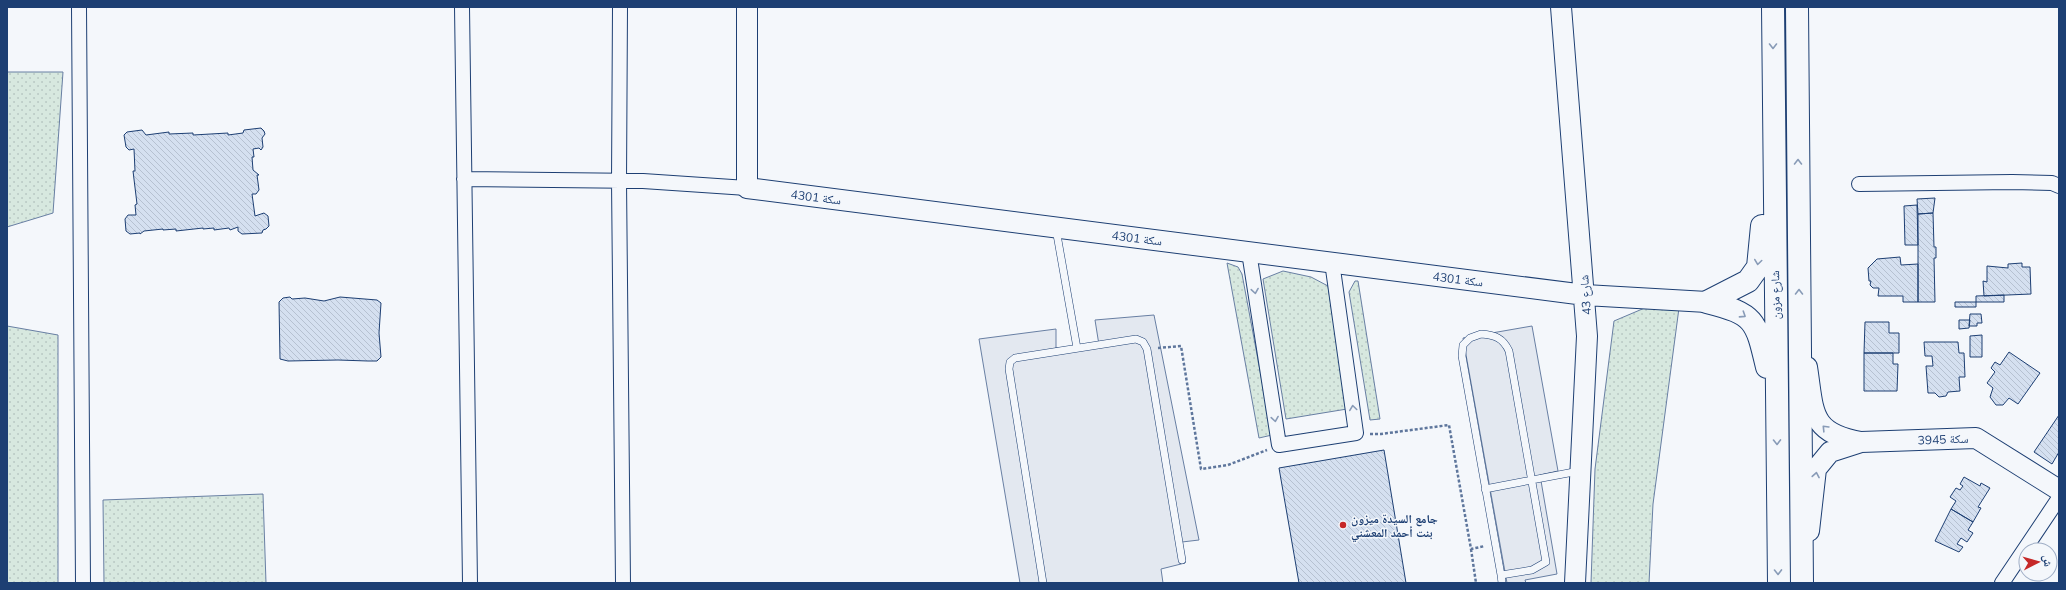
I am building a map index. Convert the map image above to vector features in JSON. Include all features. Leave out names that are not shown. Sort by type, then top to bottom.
[{"type":"main road","name":"شارع مزون","points":[[1773,7],[1778,583]]},
{"type":"main road","name":"شارع مزون","points":[[1797,7],[1799,325],[1803,583]]},
{"type":"main road","points":[[1707,302],[1734,290],[1748,281],[1758,268],[1773,97]]},
{"type":"main road","points":[[1707,302],[1734,309],[1749,318],[1759,334],[1777,409]]},
{"type":"street","points":[[79,7],[83,583]]},
{"type":"street","points":[[462,7],[470,583]]},
{"type":"street","points":[[620,7],[619,181],[622,583]]},
{"type":"street","points":[[464,179],[619,181],[747,188],[747,7]]},
{"type":"street","name":"شارع 43","points":[[1561,7],[1585,295],[1587,336],[1575,583]]},
{"type":"street","points":[[1859,184],[2012,182],[2052,183],[2059,186]]},
{"type":"street","name":"سكة 4301","points":[[747,188],[1585,295],[1707,302]]},
{"type":"street","points":[[1249,252],[1278,445],[1356,433],[1332,262]]},
{"type":"street","points":[[1799,325],[1816,418],[1830,433],[1845,440],[1860,442]]},
{"type":"street","name":"سكة 3945","points":[[1860,442],[1976,438],[2059,490]]},
{"type":"street","points":[[1803,583],[1816,469],[1830,452],[1860,442]]},
{"type":"street","points":[[2002,583],[2059,498]]},
{"type":"lane","points":[[1055,227],[1077,348]]},
{"type":"lane","points":[[1501,574],[1532,570],[1546,562],[1509,352],[1504,341],[1492,334],[1481,334],[1470,338],[1463,345],[1462,356],[1502,583]]},
{"type":"lane","points":[[1043,583],[1009,369],[1010,362],[1016,358],[1136,339],[1143,342],[1147,348],[1182,560]]},
{"type":"lane","points":[[1485,489],[1580,471]]},
{"type":"path","points":[[1147,348],[1181,346],[1200,469],[1228,465],[1278,445]]},
{"type":"path","points":[[1356,433],[1381,434],[1449,425],[1476,583]]},
{"type":"path","points":[[1470,548],[1495,545]]},
{"type":"shaded area","points":[[7,72],[63,72],[53,213],[7,227]]},
{"type":"shaded area","points":[[1227,263],[1238,267],[1242,274],[1272,435],[1259,438]]},
{"type":"shaded area","points":[[1283,271],[1311,277],[1328,286],[1347,409],[1286,419],[1263,279]]},
{"type":"shaded area","points":[[1355,281],[1358,281],[1380,419],[1370,420],[1349,292]]},
{"type":"shaded area","points":[[1647,307],[1679,308],[1653,504],[1649,583],[1591,583],[1595,469],[1614,321]]},
{"type":"shaded area","points":[[1154,315],[1199,540],[1182,542],[1185,563],[1161,569],[1163,583],[1020,583],[979,339],[1056,329],[1056,348],[1099,345],[1095,320]]},
{"type":"shaded area","points":[[7,326],[58,335],[58,583],[7,583]]},
{"type":"shaded area","points":[[1532,326],[1558,471],[1540,475],[1557,574],[1525,580],[1526,583],[1507,583],[1463,338]]},
{"type":"shaded area","points":[[263,494],[266,583],[104,583],[103,500]]},
{"type":"building","points":[[261,128],[265,134],[262,138],[263,147],[261,150],[259,148],[253,149],[254,157],[252,157],[253,170],[259,175],[257,175],[259,190],[256,194],[252,194],[255,216],[264,213],[268,216],[269,226],[263,230],[262,233],[242,234],[238,231],[238,227],[230,230],[229,228],[214,230],[214,228],[203,228],[176,231],[176,229],[163,229],[144,231],[140,234],[130,234],[126,231],[125,219],[128,215],[136,215],[135,205],[137,204],[133,171],[135,171],[134,149],[129,150],[126,147],[124,135],[127,132],[142,130],[146,135],[169,132],[169,134],[193,133],[193,135],[228,133],[228,135],[243,133],[244,130]]},
{"type":"building","points":[[1935,198],[1933,213],[1918,214],[1917,199]]},
{"type":"building","points":[[1917,205],[1918,245],[1905,245],[1904,206]]},
{"type":"building","points":[[1933,213],[1934,247],[1936,247],[1936,258],[1934,258],[1935,302],[1918,302],[1918,214]]},
{"type":"building","points":[[1900,257],[1901,265],[1918,264],[1918,302],[1903,302],[1903,296],[1878,296],[1879,288],[1873,288],[1870,285],[1871,281],[1869,281],[1868,268],[1877,259]]},
{"type":"building","points":[[2022,263],[2022,267],[2030,267],[2031,294],[1984,296],[1983,281],[1987,282],[1987,266],[2008,268],[2008,264]]},
{"type":"building","points":[[2004,295],[2004,302],[1976,302],[1976,296]]},
{"type":"building","points":[[290,297],[292,299],[305,298],[324,301],[340,297],[377,300],[381,303],[379,333],[381,357],[377,361],[288,361],[280,359],[279,302],[283,298]]},
{"type":"building","points":[[1955,302],[1976,302],[1976,307],[1955,307]]},
{"type":"building","points":[[1970,314],[1981,314],[1982,323],[1977,323],[1977,326],[1969,326]]},
{"type":"building","points":[[1959,320],[1970,320],[1969,328],[1959,329]]},
{"type":"building","points":[[1865,322],[1889,322],[1889,333],[1899,333],[1899,353],[1864,353]]},
{"type":"building","points":[[1982,335],[1982,357],[1970,357],[1970,336]]},
{"type":"building","points":[[1924,342],[1958,342],[1959,353],[1964,353],[1965,377],[1959,377],[1960,391],[1948,392],[1946,396],[1939,397],[1935,393],[1928,393],[1926,366],[1933,366],[1932,356],[1925,356]]},
{"type":"building","points":[[2009,352],[2040,373],[2018,404],[2009,398],[2003,405],[1996,405],[1990,397],[1993,388],[1987,383],[1995,372],[1991,368],[1995,362],[2000,365]]},
{"type":"building","points":[[1864,353],[1893,353],[1893,364],[1898,364],[1897,391],[1864,391]]},
{"type":"building","points":[[2059,415],[2059,452],[2052,464],[2034,452]]},
{"type":"building","name":"جامع السيدة ميزون بنت أحمد المعشني","points":[[1384,450],[1406,583],[1299,583],[1279,468]]},
{"type":"building","points":[[1964,477],[1980,486],[1981,483],[1990,488],[1978,507],[1981,508],[1973,522],[1951,509],[1956,501],[1950,497],[1956,488],[1960,490],[1963,486],[1960,484]]},
{"type":"building","points":[[1951,509],[1973,522],[1968,530],[1973,533],[1967,542],[1961,538],[1957,544],[1963,547],[1959,552],[1935,541]]},
{"type":"place","name":"جامع السيدة ميزون بنت أحمد المعشني","points":[[1343,525]]}]
